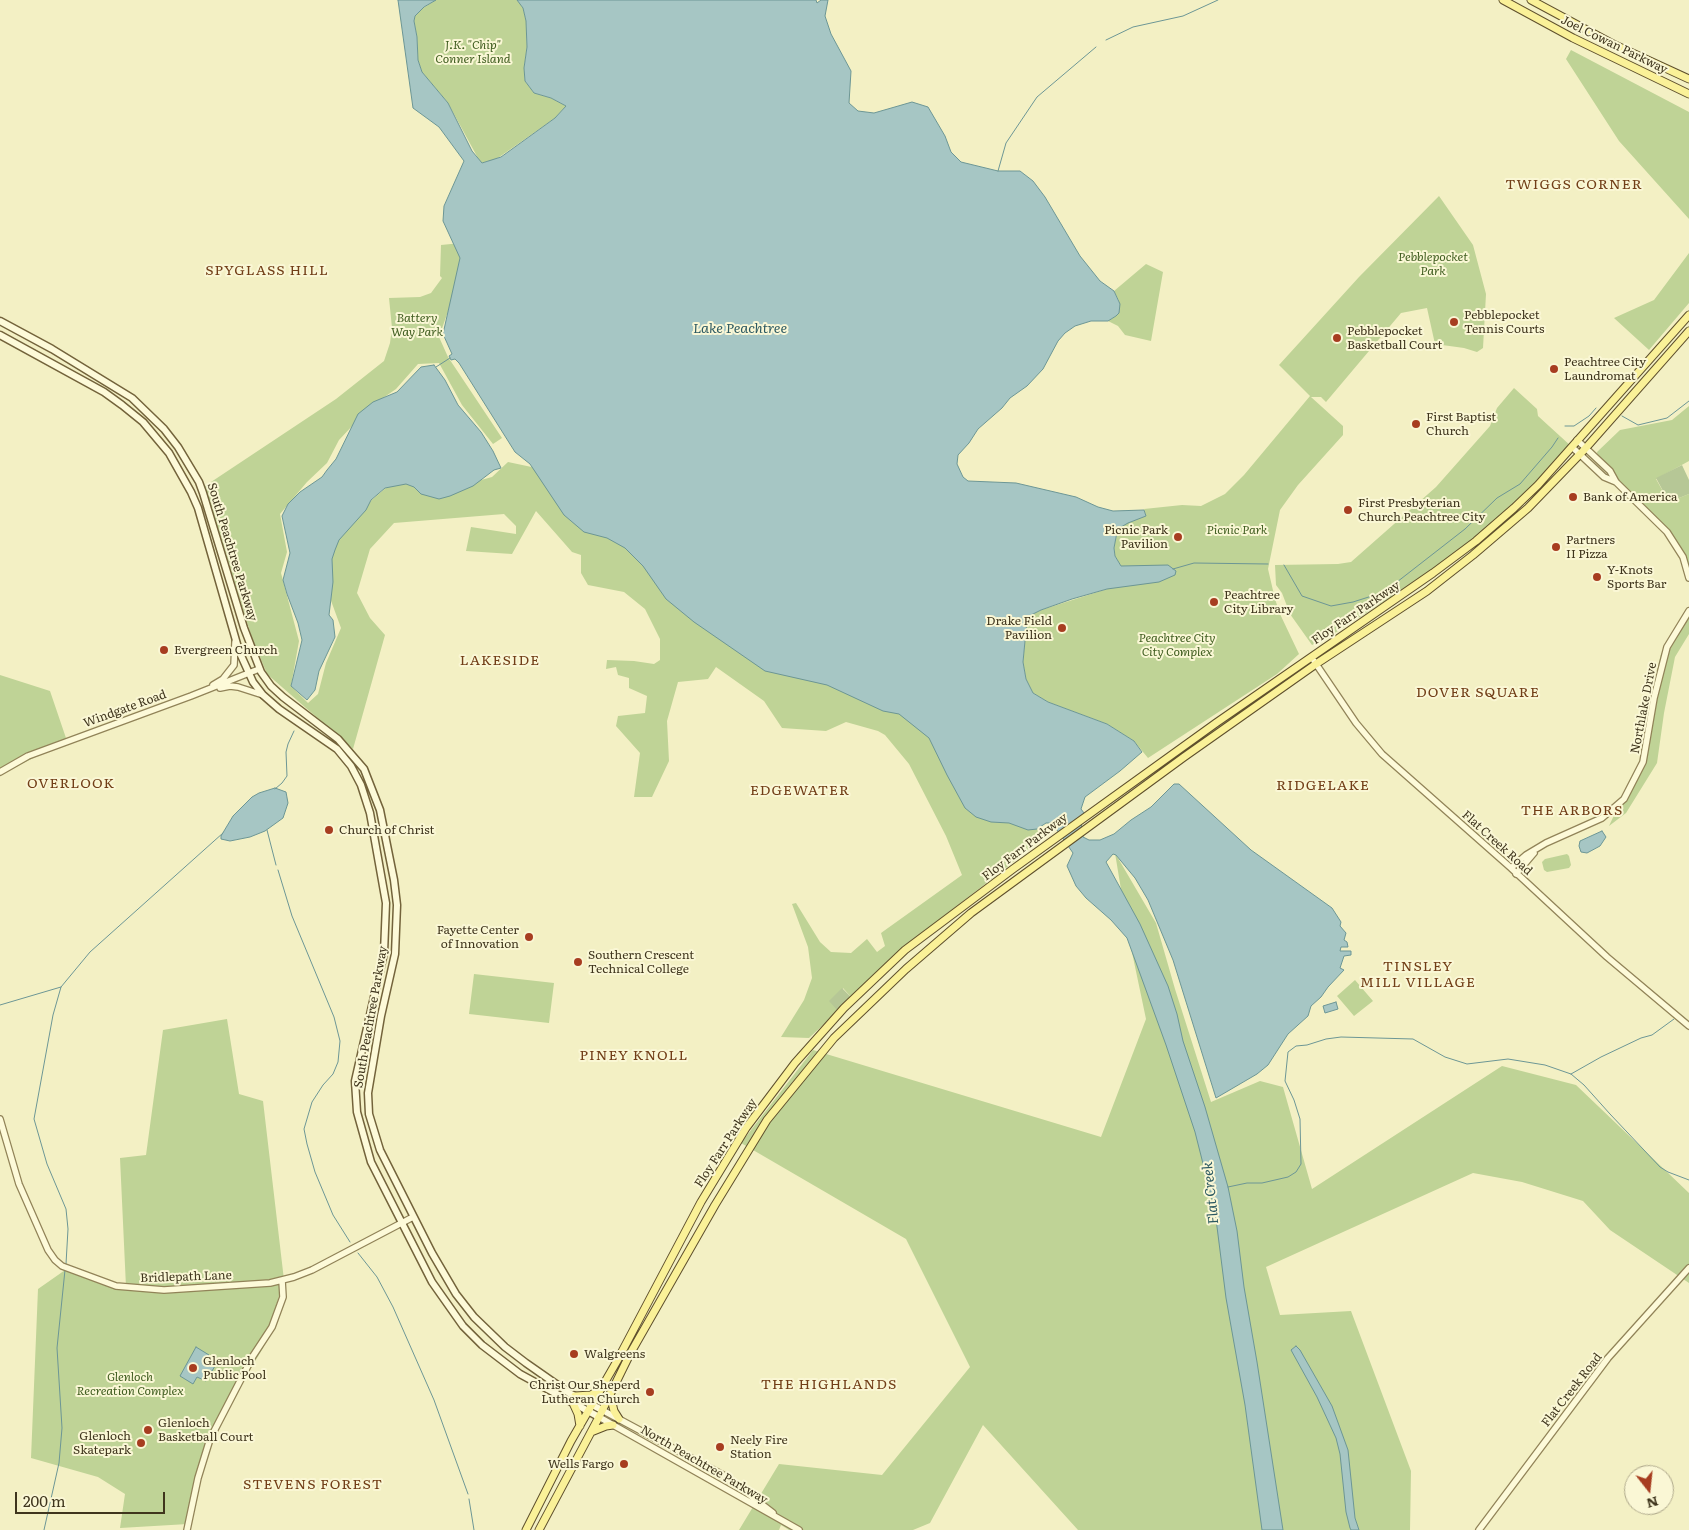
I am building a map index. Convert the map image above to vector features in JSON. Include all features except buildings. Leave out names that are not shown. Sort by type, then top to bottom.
[{"type":"main road","name":"Joel Cowan Parkway","points":[[1504,0],[1573,38],[1689,94]]},
{"type":"main road","name":"Joel Cowan Parkway","points":[[1531,0],[1612,44],[1689,80]]},
{"type":"main road","name":"Floy Farr Parkway","points":[[526,1530],[701,1202],[746,1128],[795,1063],[844,1008],[905,950],[1048,843],[1311,657],[1433,574],[1476,541],[1514,508],[1572,447],[1689,315]]},
{"type":"main road","name":"South Peachtree Parkway","points":[[0,321],[52,349],[132,398],[164,428],[178,446],[199,482],[244,628],[259,669],[271,686],[330,732],[352,753],[364,769],[380,810],[394,880],[397,912],[395,954],[371,1068],[368,1100],[369,1114],[380,1150],[413,1217],[456,1294],[474,1317],[505,1347],[574,1400]]},
{"type":"main road","name":"Floy Farr Parkway","points":[[539,1530],[630,1354],[715,1205],[767,1120],[834,1038],[906,969],[971,912],[1095,821],[1316,664],[1427,591],[1473,555],[1528,508],[1586,448],[1689,331]]},
{"type":"main road","name":"South Peachtree Parkway","points":[[0,334],[104,392],[143,422],[169,453],[192,492],[239,651],[249,674],[263,695],[283,712],[326,740],[337,749],[351,766],[361,785],[370,813],[386,903],[384,953],[355,1081],[357,1112],[371,1162],[432,1282],[453,1314],[472,1336],[520,1374],[590,1408],[602,1410]]},
{"type":"main road","points":[[580,1427],[574,1400],[591,1395],[602,1389]]},
{"type":"main road","points":[[610,1394],[614,1411],[619,1419]]},
{"type":"main road","points":[[590,1408],[599,1417]]},
{"type":"main road","points":[[591,1432],[613,1425]]},
{"type":"street","points":[[1577,440],[1667,532],[1686,556],[1689,578]]},
{"type":"street","points":[[1572,447],[1604,477],[1616,482]]},
{"type":"street","name":"Northlake Drive","points":[[1511,868],[1526,855],[1546,843],[1602,818],[1624,799],[1644,762],[1654,698],[1667,648],[1689,611]]},
{"type":"street","points":[[191,696],[224,679],[231,671],[236,656],[233,628]]},
{"type":"street","name":"Flat Creek Road","points":[[1311,657],[1356,723],[1382,754],[1511,868],[1607,957],[1689,1026]]},
{"type":"street","name":"Windgate Road","points":[[0,772],[28,756],[259,669]]},
{"type":"street","points":[[191,696],[230,686],[246,688],[263,695]]},
{"type":"street","name":"Northlake Drive","points":[[1516,874],[1536,850]]},
{"type":"street","name":"Bridlepath Lane","points":[[0,1119],[19,1184],[42,1239],[55,1260],[67,1268],[116,1286],[164,1290],[270,1283],[312,1270],[413,1217]]},
{"type":"street","name":"Flat Creek Road","points":[[1478,1530],[1608,1358],[1689,1268]]},
{"type":"street","points":[[187,1530],[198,1478],[210,1439],[253,1356],[273,1326],[283,1297],[282,1280]]},
{"type":"street","name":"North Peachtree Parkway","points":[[602,1410],[725,1476],[789,1525]]},
{"type":"street","name":"North Peachtree Parkway","points":[[599,1417],[799,1530]]},
{"type":"green space","name":"J.K. \"Chip\" Conner Island","points":[[436,0],[517,0],[523,8],[526,21],[525,81],[534,93],[551,98],[566,106],[555,118],[495,160],[481,163],[448,103],[422,72],[418,60],[414,21],[417,12]]},
{"type":"green space","points":[[1571,50],[1689,112],[1689,219],[1619,141],[1566,59]]},
{"type":"green space","points":[[1439,196],[1473,245],[1486,294],[1483,348],[1477,352],[1435,344],[1427,308],[1401,313],[1326,402],[1321,397],[1311,397],[1343,426],[1343,435],[1298,485],[1280,510],[1268,569],[1280,614],[1299,654],[1277,674],[1148,758],[1134,741],[1107,724],[1048,702],[1033,693],[1026,679],[1023,662],[1027,620],[1031,615],[1107,589],[1121,566],[1115,556],[1114,548],[1117,532],[1128,522],[1146,516],[1144,509],[1182,505],[1201,506],[1225,494],[1244,475],[1310,396],[1279,365],[1359,277]]},
{"type":"green space","name":"Battery Way Park","points":[[461,243],[459,280],[439,337],[448,357],[502,438],[493,444],[462,405],[439,363],[418,364],[396,389],[370,407],[339,440],[327,463],[307,482],[280,514],[287,552],[281,573],[299,641],[291,686],[308,703],[318,694],[326,663],[341,628],[326,587],[326,539],[394,481],[445,490],[492,477],[508,462],[541,469],[909,712],[1045,835],[1011,864],[905,946],[851,997],[843,988],[838,1011],[809,1038],[781,1037],[804,1000],[812,978],[808,947],[792,904],[796,903],[820,942],[831,952],[851,953],[867,939],[877,952],[885,946],[881,933],[962,875],[946,836],[909,764],[885,735],[878,731],[846,722],[826,731],[782,728],[764,701],[716,667],[708,679],[678,682],[667,721],[669,761],[652,797],[634,797],[640,753],[616,726],[618,716],[645,713],[647,696],[629,688],[629,678],[618,675],[616,667],[606,669],[607,660],[654,664],[660,660],[660,639],[645,609],[624,592],[588,585],[581,573],[581,555],[572,552],[536,511],[512,554],[466,551],[471,527],[516,534],[516,526],[504,514],[394,523],[370,549],[357,593],[370,618],[385,635],[353,749],[267,674],[251,635],[205,486],[336,399],[384,361],[390,343],[392,328],[389,298],[420,297],[431,293],[442,278],[440,276],[441,245]]},
{"type":"green space","points":[[1689,253],[1689,303],[1649,350],[1614,318],[1654,300]]},
{"type":"green space","points":[[1146,264],[1163,272],[1151,341],[1125,335],[1118,326],[1108,321],[1116,316],[1119,311],[1119,301],[1114,291]]},
{"type":"green space","points":[[1514,388],[1537,409],[1538,416],[1572,447],[1512,507],[1422,581],[1396,594],[1327,638],[1312,645],[1290,614],[1282,593],[1276,585],[1275,565],[1351,562],[1436,487],[1490,426],[1497,408]]},
{"type":"green space","points":[[1689,406],[1689,461],[1656,479],[1669,502],[1689,494],[1689,580],[1683,557],[1673,540],[1598,460],[1597,452],[1620,430],[1672,420]]},
{"type":"green space","points":[[1682,465],[1689,480],[1689,494],[1669,502],[1656,478]]},
{"type":"green space","points":[[1689,611],[1689,634],[1675,657],[1657,763],[1626,813],[1609,826],[1640,760],[1650,698],[1661,654]]},
{"type":"green space","points":[[0,675],[50,691],[67,741],[0,775]]},
{"type":"green space","name":"Flat Creek","points":[[1115,853],[1156,923],[1211,1102],[1260,1081],[1283,1087],[1312,1189],[1502,1066],[1576,1085],[1689,1193],[1689,1283],[1610,1230],[1583,1201],[1522,1182],[1473,1173],[1266,1267],[1280,1315],[1351,1311],[1411,1471],[1410,1530],[1078,1530],[983,1425],[930,1523],[913,1530],[789,1530],[781,1525],[779,1530],[739,1530],[779,1464],[882,1475],[970,1367],[906,1239],[741,1143],[813,1050],[1101,1137],[1146,1019],[1129,938]]},
{"type":"green space","points":[[1567,854],[1571,865],[1569,868],[1547,872],[1544,870],[1542,862],[1545,859]]},
{"type":"green space","points":[[474,974],[554,983],[549,1023],[469,1014]]},
{"type":"green space","points":[[1355,980],[1373,1001],[1354,1016],[1337,996]]},
{"type":"green space","points":[[842,988],[851,997],[838,1011],[829,1001]]},
{"type":"green space","name":"Glenloch Recreation Complex","points":[[227,1019],[239,1094],[263,1101],[284,1280],[263,1348],[212,1434],[188,1524],[120,1528],[125,1494],[98,1477],[31,1458],[38,1289],[68,1268],[126,1287],[120,1158],[146,1155],[163,1030]]},
{"type":"water","name":"Lake Peachtree","points":[[398,0],[436,0],[424,7],[415,16],[418,60],[422,72],[448,103],[472,151],[482,163],[501,157],[555,118],[566,106],[551,98],[534,93],[525,81],[526,21],[523,8],[517,0],[816,0],[817,3],[821,0],[828,0],[825,16],[831,34],[851,71],[849,103],[858,111],[874,113],[912,102],[928,107],[945,136],[951,152],[961,162],[998,171],[1020,171],[1033,181],[1045,197],[1080,256],[1100,281],[1114,291],[1120,304],[1119,313],[1108,321],[1091,321],[1075,326],[1065,333],[1058,341],[1043,369],[1027,386],[1010,398],[1002,408],[978,429],[958,455],[957,464],[963,477],[968,481],[1016,483],[1076,497],[1098,507],[1113,511],[1144,510],[1146,516],[1128,523],[1117,532],[1114,548],[1115,556],[1121,566],[1168,565],[1176,571],[1175,575],[1159,582],[1107,589],[1072,599],[1041,610],[1031,615],[1027,620],[1023,662],[1026,679],[1033,693],[1048,702],[1107,724],[1134,741],[1142,752],[1085,797],[1081,809],[1084,813],[1081,822],[1083,837],[1089,840],[1100,840],[1114,834],[1151,807],[1174,784],[1179,784],[1251,850],[1332,908],[1341,922],[1340,926],[1346,933],[1344,940],[1347,942],[1348,947],[1341,947],[1340,951],[1351,951],[1351,955],[1344,956],[1340,968],[1344,970],[1311,1006],[1308,1016],[1288,1034],[1268,1065],[1257,1074],[1216,1098],[1173,960],[1148,900],[1135,878],[1116,855],[1113,854],[1106,862],[1140,924],[1168,986],[1228,1187],[1237,1231],[1244,1287],[1283,1530],[1262,1530],[1245,1405],[1226,1298],[1215,1211],[1195,1132],[1127,938],[1076,886],[1067,866],[1073,853],[1052,823],[1046,823],[1037,829],[1028,830],[1009,823],[991,822],[976,817],[965,808],[929,738],[899,714],[883,711],[827,685],[765,671],[694,622],[666,599],[643,566],[625,548],[607,538],[584,532],[564,515],[530,464],[515,452],[459,363],[455,359],[451,360],[449,356],[452,354],[443,334],[460,258],[443,221],[444,206],[464,161],[439,127],[413,108]]},
{"type":"water","points":[[434,365],[445,380],[458,405],[481,432],[501,468],[494,470],[473,486],[439,499],[421,494],[414,487],[406,484],[385,488],[371,500],[366,510],[339,540],[332,559],[333,582],[329,615],[333,620],[335,637],[319,671],[315,690],[307,700],[291,686],[302,640],[283,580],[290,553],[282,516],[288,504],[300,492],[322,477],[336,459],[358,414],[373,402],[397,392],[421,367]]},
{"type":"water","points":[[275,788],[286,792],[288,803],[283,818],[265,831],[250,837],[230,841],[221,839],[233,816],[252,797]]},
{"type":"water","points":[[1602,831],[1606,837],[1600,846],[1587,853],[1581,852],[1580,841]]},
{"type":"water","points":[[1336,1002],[1338,1009],[1325,1013],[1323,1006]]},
{"type":"water","points":[[1296,1346],[1332,1406],[1348,1450],[1355,1518],[1359,1530],[1351,1530],[1346,1512],[1340,1454],[1336,1438],[1317,1397],[1291,1350]]},
{"type":"water","name":"Glenloch Public Pool","points":[[196,1347],[209,1355],[206,1361],[215,1366],[206,1381],[197,1377],[193,1384],[180,1376]]},
{"type":"waterway","points":[[1106,40],[1133,27],[1183,16],[1218,0]]},
{"type":"waterway","points":[[998,171],[1006,143],[1037,97],[1096,47]]},
{"type":"waterway","points":[[436,367],[450,358]]},
{"type":"waterway","points":[[1622,416],[1638,425],[1667,418],[1689,401]]},
{"type":"waterway","points":[[1565,426],[1574,426],[1589,416],[1596,408]]},
{"type":"waterway","points":[[1284,565],[1302,596],[1331,606],[1353,602],[1388,589],[1465,529],[1497,498],[1520,484],[1558,438]]},
{"type":"waterway","points":[[1173,569],[1194,563],[1268,564]]},
{"type":"waterway","points":[[275,789],[287,776],[286,752],[294,731]]},
{"type":"waterway","points":[[267,830],[276,865]]},
{"type":"waterway","points":[[66,1264],[68,1229],[66,1209],[47,1164],[34,1119],[53,1015],[61,987],[90,952],[223,833]]},
{"type":"waterway","points":[[278,870],[292,916],[334,1017],[340,1041],[338,1062],[333,1074],[312,1102],[304,1129],[315,1172],[333,1215],[350,1242]]},
{"type":"waterway","points":[[0,1005],[61,987]]},
{"type":"waterway","points":[[1571,1074],[1601,1057],[1641,1038],[1652,1035],[1674,1019]]},
{"type":"waterway","points":[[1228,1187],[1247,1183],[1262,1183],[1288,1177],[1296,1172],[1301,1164],[1300,1119],[1285,1081],[1288,1052],[1296,1046],[1341,1037],[1413,1039],[1445,1057],[1467,1064],[1508,1059],[1545,1065],[1571,1074],[1584,1085],[1660,1167],[1689,1180]]},
{"type":"waterway","points":[[358,1253],[377,1277],[393,1307],[434,1400],[468,1494]]},
{"type":"waterway","points":[[44,1530],[59,1463],[62,1428],[57,1348],[65,1270]]},
{"type":"waterway","points":[[469,1499],[474,1530]]},
{"type":"place","name":"Pebblepocket Tennis Courts","points":[[1454,322]]},
{"type":"place","name":"Pebblepocket Basketball Court","points":[[1337,338]]},
{"type":"place","name":"Peachtree City Laundromat","points":[[1554,369]]},
{"type":"place","name":"First Baptist Church","points":[[1416,424]]},
{"type":"place","name":"Bank of America","points":[[1573,497]]},
{"type":"place","name":"First Presbyterian Church Peachtree City","points":[[1348,510]]},
{"type":"place","name":"Picnic Park Pavilion","points":[[1178,537]]},
{"type":"place","name":"Partners II Pizza","points":[[1556,547]]},
{"type":"place","name":"Y-Knots Sports Bar","points":[[1597,577]]},
{"type":"place","name":"Peachtree City Library","points":[[1214,602]]},
{"type":"place","name":"Drake Field Pavilion","points":[[1062,628]]},
{"type":"place","name":"Evergreen Church","points":[[164,650]]},
{"type":"place","name":"Church of Christ","points":[[329,830]]},
{"type":"place","name":"Fayette Center of Innovation","points":[[529,937]]},
{"type":"place","name":"Southern Crescent Technical College","points":[[578,962]]},
{"type":"place","name":"Walgreens","points":[[574,1354]]},
{"type":"place","name":"Glenloch Public Pool","points":[[193,1368]]},
{"type":"place","name":"Christ Our Sheperd Lutheran Church","points":[[650,1392]]},
{"type":"place","name":"Glenloch Basketball Court","points":[[148,1430]]},
{"type":"place","name":"Glenloch Skatepark","points":[[141,1443]]},
{"type":"place","name":"Neely Fire Station","points":[[720,1447]]},
{"type":"place","name":"Wells Fargo","points":[[624,1464]]},
{"type":"district","name":"TWIGGS CORNER","points":[[1574,185]]},
{"type":"district","name":"SPYGLASS HILL","points":[[267,271]]},
{"type":"district","name":"LAKESIDE","points":[[500,661]]},
{"type":"district","name":"DOVER SQUARE","points":[[1478,693]]},
{"type":"district","name":"OVERLOOK","points":[[71,784]]},
{"type":"district","name":"RIDGELAKE","points":[[1323,786]]},
{"type":"district","name":"EDGEWATER","points":[[800,791]]},
{"type":"district","name":"THE ARBORS","points":[[1572,811]]},
{"type":"district","name":"TINSLEY MILL VILLAGE","points":[[1418,976]]},
{"type":"district","name":"PINEY KNOLL","points":[[634,1056]]},
{"type":"district","name":"THE HIGHLANDS","points":[[829,1385]]},
{"type":"district","name":"STEVENS FOREST","points":[[313,1485]]},
{"type":"park label","name":"Pebblepocket Park","points":[[1433,264]]},
{"type":"park label","name":"Picnic Park","points":[[1237,530]]},
{"type":"park label","name":"Peachtree City City Complex","points":[[1177,645]]}]
